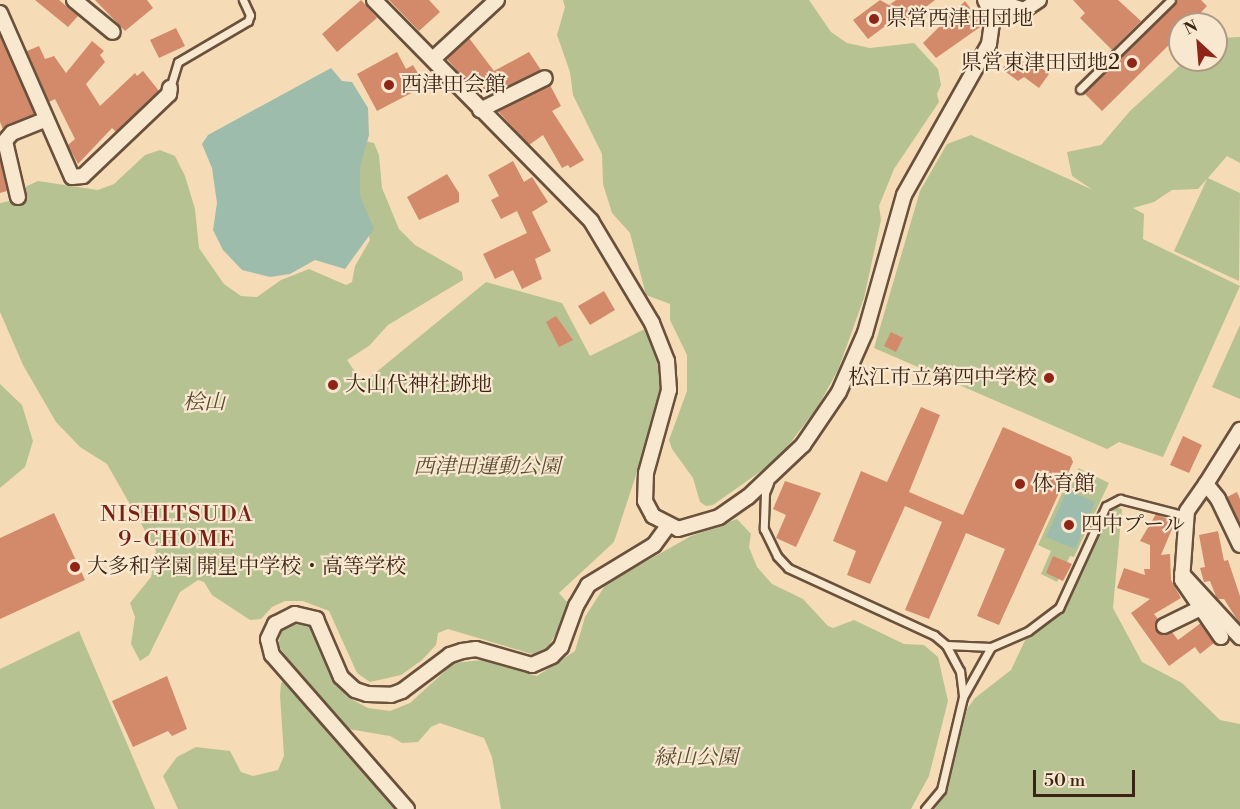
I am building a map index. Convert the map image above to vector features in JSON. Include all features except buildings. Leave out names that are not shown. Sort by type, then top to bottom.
[{"type":"street","points":[[74,0],[113,32]]},
{"type":"street","points":[[374,0],[591,221],[660,340],[667,361],[669,390],[643,487],[649,510],[668,526],[691,528],[718,517],[772,476],[820,423],[852,364],[875,301],[904,195],[989,44],[993,17],[984,0]]},
{"type":"street","points":[[433,59],[497,0]]},
{"type":"street","points":[[993,0],[1024,10],[1038,0]]},
{"type":"street","points":[[0,13],[68,174],[78,178],[169,94],[170,88]]},
{"type":"street","points":[[480,110],[545,78]]},
{"type":"street","points":[[18,197],[5,141],[12,133],[45,120]]},
{"type":"street","points":[[1221,637],[1182,586],[1182,574],[1188,511],[1240,430]]},
{"type":"street","points":[[1206,484],[1218,499],[1240,545]]},
{"type":"street","points":[[407,809],[272,655],[268,639],[275,624],[295,614],[316,619],[341,677],[355,690],[367,694],[391,695],[402,691],[450,655],[462,651],[476,649],[532,665],[552,656],[561,647],[576,606],[588,585],[654,544],[668,526]]},
{"type":"street","points":[[1182,574],[1240,637]]},
{"type":"street","points":[[1164,626],[1199,609]]},
{"type":"lane","points":[[170,88],[178,62],[248,21],[250,15],[243,0]]},
{"type":"lane","points":[[1080,89],[1171,0]]},
{"type":"lane","points":[[772,476],[765,493],[764,529],[777,556],[788,568],[934,634],[946,645],[960,671],[963,697]]},
{"type":"lane","points":[[946,645],[991,647],[1028,631],[1059,608],[1106,506],[1120,500],[1179,514],[1188,511]]},
{"type":"lane","points":[[925,809],[944,780],[963,697],[991,647]]},
{"type":"green space","points":[[563,0],[809,0],[831,32],[847,43],[870,48],[914,43],[938,69],[941,85],[937,94],[939,102],[894,169],[879,206],[881,220],[864,298],[838,370],[817,408],[778,459],[713,505],[706,506],[700,502],[693,478],[672,449],[669,440],[687,391],[687,355],[670,320],[670,304],[646,295],[630,233],[612,213],[603,184],[602,154],[573,95],[570,72],[557,35],[565,7]]},
{"type":"green space","points":[[1240,37],[1240,163],[1227,156],[1208,178],[1240,193],[1239,281],[1174,251],[1207,179],[1198,189],[1172,190],[1154,202],[1133,208],[1144,214],[1143,239],[1240,286],[1163,457],[1119,442],[1107,449],[874,348],[920,191],[947,144],[971,135],[1093,190],[1072,176],[1067,152],[1101,145],[1130,111],[1173,72],[1228,72],[1228,38]]},
{"type":"green space","name":"桧山","points":[[365,141],[374,143],[379,155],[382,188],[399,229],[415,245],[462,272],[463,280],[388,325],[369,346],[347,360],[363,383],[486,282],[562,303],[590,356],[645,329],[659,363],[662,382],[659,405],[614,542],[559,593],[567,602],[566,616],[547,649],[535,655],[448,629],[438,633],[436,645],[422,660],[401,675],[370,682],[357,673],[329,611],[303,601],[285,601],[272,607],[261,619],[250,620],[212,595],[204,582],[198,580],[180,592],[149,655],[140,661],[131,644],[135,617],[130,603],[151,577],[156,550],[107,464],[80,447],[56,422],[23,365],[0,312],[0,203],[19,199],[27,186],[38,181],[98,190],[114,184],[145,155],[160,150],[175,156],[185,176],[195,209],[199,248],[224,284],[241,296],[257,297],[281,280],[309,269],[346,285],[352,282],[355,266],[370,240],[357,199],[357,170]]},
{"type":"green space","points":[[1240,325],[1240,399],[1212,387]]},
{"type":"green space","points":[[0,384],[22,405],[33,441],[25,467],[0,488]]},
{"type":"green space","name":"四中プール","points":[[1078,468],[1109,483],[1074,557],[1070,556],[1057,582],[1041,574],[1051,551],[1038,545],[1067,482],[1072,484]]},
{"type":"green space","points":[[1111,506],[1122,509],[1113,608],[1142,662],[1182,683],[1220,720],[1240,724],[1240,809],[935,809],[948,787],[967,709],[975,698],[1011,670],[1027,636],[1065,608],[1096,531]]},
{"type":"green space","name":"緑山公園","points":[[737,519],[751,534],[749,547],[757,567],[772,584],[803,599],[828,626],[833,628],[854,620],[904,644],[924,645],[938,657],[948,701],[929,776],[911,809],[501,809],[492,757],[484,738],[440,723],[431,727],[418,742],[402,743],[390,736],[348,729],[310,690],[278,645],[282,630],[292,623],[310,625],[318,633],[324,661],[347,697],[368,708],[390,711],[410,703],[454,663],[482,660],[537,676],[575,651],[585,617],[606,584],[691,536]]},
{"type":"green space","points":[[79,631],[155,809],[0,809],[0,669]]},
{"type":"green space","points":[[285,681],[381,787],[398,809],[178,809],[163,776],[177,757],[196,747],[230,751],[241,772],[253,776],[278,770],[284,756],[280,695],[281,683]]},
{"type":"shaded area","points":[[331,68],[342,81],[352,82],[368,108],[369,135],[360,167],[360,196],[374,229],[345,269],[315,260],[290,274],[270,277],[242,270],[223,250],[213,230],[217,203],[212,168],[202,144],[208,135]]},
{"type":"shaded area","points":[[1067,490],[1095,502],[1075,549],[1046,537]]},
{"type":"place","name":"県営西津田団地","points":[[874,19]]},
{"type":"place","name":"県営東津田団地2","points":[[1132,63]]},
{"type":"place","name":"西津田会館","points":[[389,85]]},
{"type":"place","name":"松江市立第四中学校","points":[[1049,378]]},
{"type":"place","name":"大山代神社跡地","points":[[333,385]]},
{"type":"place","name":"体育館","points":[[1020,484]]},
{"type":"place","name":"四中プール","points":[[1069,525]]},
{"type":"place","name":"大多和学園 開星中学校・高等学校","points":[[75,567]]},
{"type":"district","name":"NISHITSUDA 9-CHOME","points":[[177,526]]},
{"type":"park label","name":"西津田運動公園","points":[[487,467]]}]
